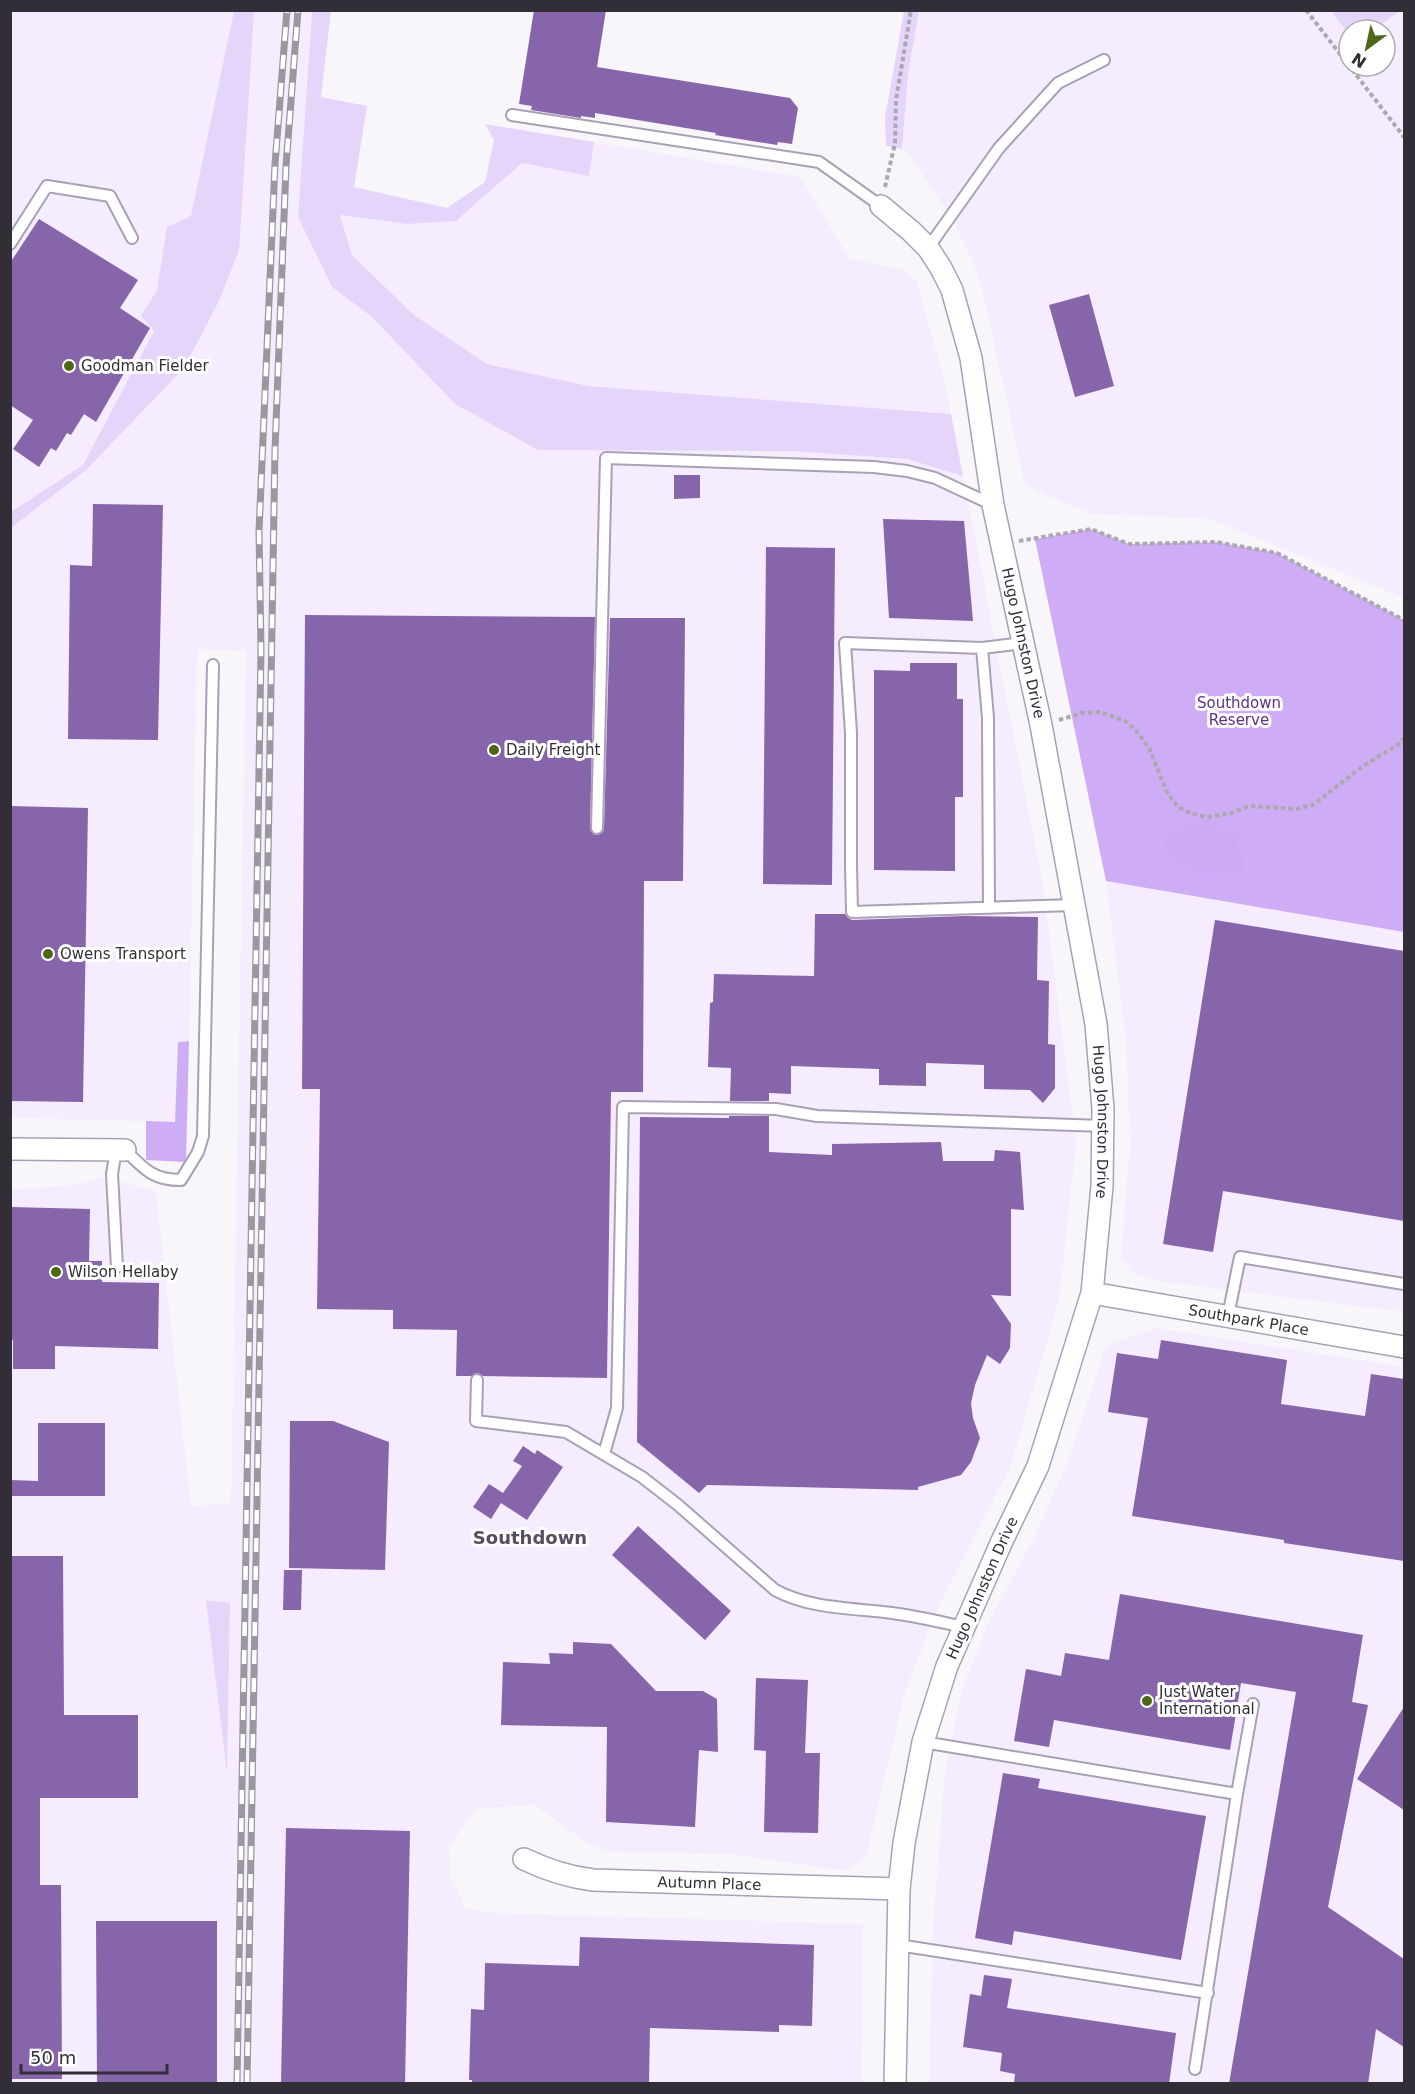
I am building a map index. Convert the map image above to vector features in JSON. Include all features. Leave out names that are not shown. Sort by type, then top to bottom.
[{"type":"street","name":"Hugo Johnston Drive","points":[[880,206],[928,249],[952,290],[971,358],[993,505],[1041,725],[1096,1024],[1103,1126],[1102,1186],[1092,1293],[1038,1466],[947,1666],[923,1742],[904,1843],[899,1889],[895,2084]]},
{"type":"street","points":[[10,1149],[120,1150]]},
{"type":"street","name":"Southpark Place","points":[[1092,1293],[1404,1347]]},
{"type":"street","name":"Autumn Place","points":[[524,1860],[560,1874],[593,1880],[899,1889]]},
{"type":"lane","points":[[928,249],[999,148],[1058,83],[1104,60]]},
{"type":"lane","points":[[512,115],[819,162],[880,206]]},
{"type":"lane","points":[[10,244],[47,186],[110,196],[132,238]]},
{"type":"lane","points":[[597,828],[606,459],[874,467],[907,471],[934,478],[993,505]]},
{"type":"lane","points":[[1023,643],[982,648],[845,643],[851,734],[852,912],[1075,905]]},
{"type":"lane","points":[[982,648],[988,718],[989,908]]},
{"type":"lane","points":[[117,1267],[112,1173],[120,1150],[157,1177],[166,1180],[181,1180],[198,1152],[203,1136],[213,665]]},
{"type":"lane","points":[[603,1454],[617,1408],[623,1107],[776,1109],[817,1116],[1103,1126]]},
{"type":"lane","points":[[1228,1316],[1240,1257],[1404,1284]]},
{"type":"lane","points":[[477,1380],[476,1421],[566,1432],[642,1478],[775,1590],[791,1599],[895,1613],[964,1627]]},
{"type":"lane","points":[[1195,2069],[1253,1704]]},
{"type":"lane","points":[[923,1742],[1237,1794]]},
{"type":"lane","points":[[898,1945],[1208,1993]]},
{"type":"path","points":[[880,206],[895,143],[896,100],[911,10]]},
{"type":"path","points":[[1306,10],[1404,137]]},
{"type":"path","points":[[1035,538],[1091,529],[1129,544],[1216,542],[1277,553],[1404,620]]},
{"type":"path","points":[[1072,716],[1101,712],[1127,722],[1140,734],[1150,750],[1166,790],[1173,801],[1180,808],[1207,817],[1219,816],[1249,806],[1295,809],[1313,805],[1363,766],[1399,744],[1404,738]]},
{"type":"shaded area","points":[[11,10],[234,11],[201,171],[238,11],[312,11],[298,217],[332,286],[371,316],[455,404],[538,450],[791,451],[907,459],[963,476],[1043,885],[1076,1144],[1059,1300],[1011,1465],[937,1610],[904,1695],[866,1857],[846,1871],[730,1854],[612,1852],[588,1844],[535,1805],[476,1809],[449,1847],[450,1878],[466,1909],[499,1913],[863,1924],[861,2083],[11,2083],[11,1190],[81,1184],[101,1177],[156,1191],[191,1506],[231,1503],[246,651],[197,649],[189,1041],[178,1042],[175,1122],[11,1118],[11,528],[86,470],[107,420],[83,465],[11,512]],"holes":[[[206,1600],[230,1604],[227,1767]]]},
{"type":"shaded area","points":[[234,11],[254,11],[239,250],[219,301],[184,368],[86,470],[11,528],[11,512],[83,465],[154,331],[141,316],[157,290],[167,227],[191,216]]},
{"type":"shaded area","points":[[312,11],[331,11],[321,97],[367,106],[354,187],[447,208],[485,182],[494,140],[485,124],[594,142],[589,176],[522,163],[456,221],[407,224],[340,215],[352,255],[414,315],[487,364],[588,386],[951,414],[963,476],[907,459],[791,451],[538,450],[455,404],[371,316],[332,287],[298,217]]},
{"type":"shaded area","points":[[904,11],[919,11],[908,74],[902,149],[886,146],[885,117]]},
{"type":"shaded area","points":[[919,11],[1331,11],[1337,19],[1337,78],[1397,78],[1397,18],[1390,18],[1404,11],[1404,598],[1210,519],[1091,514],[1025,485],[982,288],[973,261],[950,216],[909,154],[902,149],[908,74]]},
{"type":"shaded area","points":[[1331,11],[1400,11],[1390,18],[1337,19]]},
{"type":"shaded area","points":[[594,142],[800,177],[850,259],[903,270],[917,282],[946,387],[951,414],[588,386],[487,364],[414,315],[352,255],[340,215],[407,224],[456,221],[522,163],[589,176]]},
{"type":"shaded area","points":[[1209,820],[1238,832],[1237,851],[1244,859],[1243,876],[1184,871],[1162,847],[1174,831]]},
{"type":"shaded area","points":[[1106,881],[1404,932],[1404,1312],[1164,1282],[1132,1273],[1121,1257],[1130,1146],[1126,1040]]},
{"type":"shaded area","points":[[1156,1328],[1404,1367],[1404,2083],[929,2084],[933,1925],[945,1773],[962,1689],[987,1626],[1037,1532],[1070,1456],[1106,1346]]},
{"type":"shaded area","points":[[206,1600],[230,1603],[227,1773]]},
{"type":"green space","name":"Southdown Reserve","points":[[1091,529],[1129,544],[1216,542],[1277,553],[1404,620],[1404,932],[1106,881],[1035,539]]},
{"type":"green space","points":[[189,1041],[186,1162],[146,1160],[146,1121],[175,1122],[178,1042]]},
{"type":"building","points":[[534,10],[606,10],[597,67],[790,98],[798,108],[792,144],[778,142],[777,145],[595,113],[595,118],[581,116],[581,118],[531,110],[532,106],[519,104]]},
{"type":"building","name":"Goodman Fielder","points":[[39,219],[138,280],[120,308],[150,328],[96,422],[84,414],[71,435],[67,433],[56,451],[51,448],[39,467],[13,449],[33,420],[10,405],[10,263]]},
{"type":"building","points":[[1089,294],[1114,386],[1075,397],[1049,305]]},
{"type":"building","points":[[674,475],[700,475],[700,498],[674,499]]},
{"type":"building","points":[[93,504],[163,505],[158,740],[68,739],[70,565],[92,566]]},
{"type":"building","points":[[883,519],[964,521],[973,621],[889,618]]},
{"type":"building","points":[[766,547],[835,548],[832,885],[763,884]]},
{"type":"building","name":"Daily Freight","points":[[305,615],[595,617],[590,828],[593,834],[597,835],[603,832],[604,828],[610,618],[685,618],[683,881],[644,881],[643,1092],[611,1092],[607,1378],[483,1376],[477,1373],[471,1376],[456,1376],[457,1330],[393,1329],[393,1310],[317,1309],[320,1089],[302,1089]]},
{"type":"building","points":[[910,663],[957,663],[957,699],[963,699],[963,797],[955,797],[955,871],[874,870],[874,670],[910,671]]},
{"type":"building","name":"Owens Transport","points":[[10,806],[88,808],[83,1102],[10,1101]]},
{"type":"building","points":[[815,914],[845,914],[852,920],[964,916],[1038,917],[1037,980],[1049,981],[1048,1044],[1055,1045],[1055,1088],[1043,1103],[1030,1090],[984,1089],[984,1065],[926,1063],[926,1086],[879,1085],[879,1069],[791,1066],[791,1094],[769,1093],[769,1101],[730,1101],[731,1068],[708,1067],[710,1003],[713,1002],[714,974],[814,976]]},
{"type":"building","points":[[1215,920],[1404,951],[1404,1221],[1223,1191],[1213,1252],[1163,1244]]},
{"type":"building","points":[[729,1116],[769,1116],[769,1152],[832,1155],[832,1144],[941,1142],[943,1161],[994,1161],[995,1150],[1020,1152],[1024,1210],[1011,1209],[1011,1296],[991,1295],[1011,1324],[1010,1348],[1000,1364],[987,1355],[975,1385],[971,1403],[980,1438],[971,1462],[961,1475],[918,1487],[918,1490],[707,1485],[699,1493],[637,1442],[640,1117],[729,1118]]},
{"type":"building","name":"Wilson Hellaby","points":[[10,1207],[90,1209],[89,1261],[102,1261],[102,1282],[159,1283],[158,1349],[55,1346],[55,1369],[13,1369],[13,1340],[10,1340]]},
{"type":"building","points":[[1161,1340],[1287,1360],[1281,1404],[1365,1416],[1371,1374],[1404,1379],[1404,1561],[1284,1543],[1284,1540],[1132,1516],[1148,1418],[1108,1412],[1117,1353],[1158,1359]]},
{"type":"building","points":[[290,1421],[333,1421],[389,1442],[385,1570],[289,1568]]},
{"type":"building","points":[[38,1423],[105,1423],[105,1496],[10,1496],[10,1480],[38,1481]]},
{"type":"building","points":[[523,1446],[535,1454],[537,1450],[563,1467],[527,1520],[501,1503],[491,1519],[473,1507],[489,1484],[503,1493],[522,1466],[513,1461]]},
{"type":"building","points":[[638,1526],[731,1611],[705,1640],[612,1555]]},
{"type":"building","points":[[10,1556],[63,1556],[64,1715],[138,1715],[138,1798],[40,1798],[40,1885],[61,1885],[62,2079],[10,2079]]},
{"type":"building","points":[[284,1570],[302,1570],[301,1610],[283,1610]]},
{"type":"building","points":[[1120,1594],[1363,1635],[1352,1702],[1368,1705],[1328,1907],[1404,1959],[1404,2047],[1376,2029],[1368,2084],[1229,2084],[1296,1692],[1241,1683],[1230,1750],[1054,1720],[1049,1747],[1014,1741],[1026,1669],[1061,1676],[1065,1653],[1109,1660]]},
{"type":"building","points":[[573,1642],[611,1644],[656,1691],[703,1691],[717,1699],[718,1752],[699,1750],[695,1827],[606,1822],[607,1727],[501,1725],[503,1662],[550,1664],[549,1653],[573,1654]]},
{"type":"building","points":[[756,1678],[808,1680],[805,1753],[820,1753],[818,1833],[764,1832],[766,1751],[754,1750]]},
{"type":"building","points":[[1404,1707],[1404,1810],[1357,1779]]},
{"type":"building","points":[[1003,1773],[1040,1779],[1038,1788],[1206,1816],[1181,1960],[1014,1931],[1012,1945],[975,1938]]},
{"type":"building","points":[[286,1828],[410,1831],[405,2084],[281,2084]]},
{"type":"building","points":[[96,1921],[217,1921],[217,2084],[97,2084]]},
{"type":"building","points":[[580,1937],[814,1945],[812,2026],[779,2025],[779,2032],[650,2028],[649,2084],[472,2084],[472,2080],[469,2080],[471,2009],[484,2010],[485,1963],[579,1966]]},
{"type":"building","points":[[984,1975],[1012,1979],[1007,2008],[1176,2033],[1169,2084],[1014,2084],[1015,2074],[1000,2071],[1002,2053],[963,2047],[970,1994],[981,1996]]},
{"type":"railway","points":[[237,2084],[261,650],[259,531],[275,164],[287,10]]},
{"type":"railway","points":[[247,2084],[275,450],[286,166],[298,10]]},
{"type":"place","name":"Goodman Fielder","points":[[69,366]]},
{"type":"place","name":"Daily Freight","points":[[494,750]]},
{"type":"place","name":"Owens Transport","points":[[48,954]]},
{"type":"place","name":"Wilson Hellaby","points":[[56,1272]]},
{"type":"place","name":"Just Water International","points":[[1147,1701]]},
{"type":"district","name":"Southdown","points":[[530,1537]]}]
